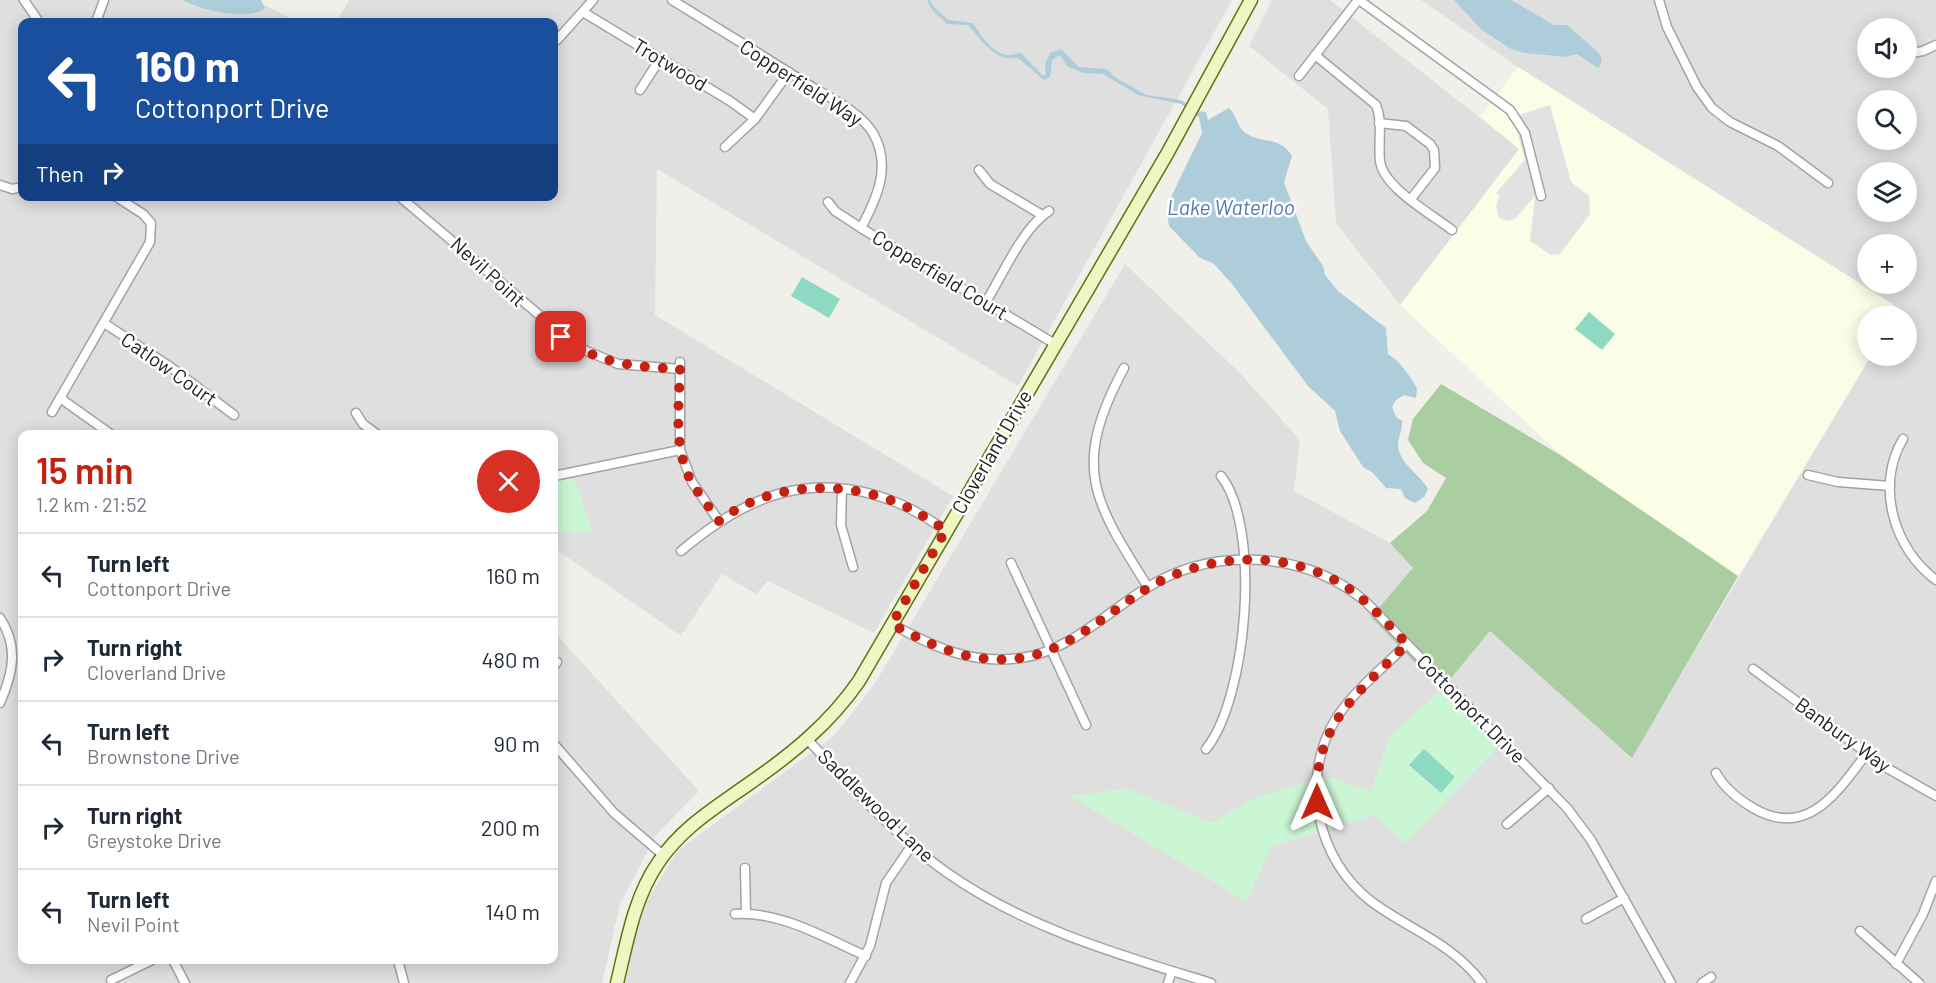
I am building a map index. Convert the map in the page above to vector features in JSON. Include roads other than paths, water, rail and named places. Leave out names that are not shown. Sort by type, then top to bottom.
[{"type":"main road","name":"Cloverland Drive","points":[[616,983],[641,894],[663,855],[696,820],[808,740],[853,689],[1185,121],[1251,0]]},
{"type":"street","points":[[24,0],[36,18]]},
{"type":"street","points":[[97,18],[104,0]]},
{"type":"street","points":[[558,39],[593,0]]},
{"type":"street","name":"Copperfield Way","points":[[672,0],[857,116],[875,138],[882,164],[880,187],[861,228]]},
{"type":"street","points":[[1299,76],[1358,0],[1510,110],[1525,133],[1542,196]]},
{"type":"street","points":[[1659,0],[1666,27],[1698,90],[1712,108],[1730,122],[1778,146],[1828,183]]},
{"type":"street","name":"Trotwood","points":[[583,12],[730,101],[755,120]]},
{"type":"street","points":[[1917,51],[1936,46]]},
{"type":"street","points":[[1316,55],[1370,98],[1377,108],[1380,163],[1390,183],[1452,230]]},
{"type":"street","points":[[640,90],[660,59]]},
{"type":"street","points":[[725,147],[755,120],[789,72]]},
{"type":"street","points":[[1379,123],[1406,126],[1434,150],[1435,168],[1411,199]]},
{"type":"street","points":[[979,170],[990,184],[1045,213],[986,302]]},
{"type":"street","points":[[0,185],[12,189],[18,188]]},
{"type":"street","points":[[52,412],[150,242],[151,223],[122,201]]},
{"type":"street","name":"Nevil Point","points":[[405,201],[577,347],[618,364],[680,365],[680,450]]},
{"type":"street","name":"Copperfield Court","points":[[828,202],[835,211],[861,228],[1055,344]]},
{"type":"street","name":"Catlow Court","points":[[104,323],[169,366],[234,415]]},
{"type":"street","points":[[1124,368],[1100,420],[1095,445],[1094,471],[1099,501],[1105,518],[1148,587]]},
{"type":"street","points":[[60,398],[105,430]]},
{"type":"street","points":[[356,413],[363,424],[371,430]]},
{"type":"street","points":[[1903,440],[1896,454],[1890,486],[1893,516],[1900,536],[1920,566],[1936,580]]},
{"type":"street","points":[[558,475],[680,450],[692,482],[719,521]]},
{"type":"street","points":[[1808,475],[1829,481],[1890,486]]},
{"type":"street","points":[[1206,749],[1221,729],[1236,680],[1242,638],[1244,560],[1231,494],[1221,476]]},
{"type":"street","points":[[681,550],[719,521],[742,507],[777,494],[805,489],[842,489],[863,492],[898,503],[946,530]]},
{"type":"street","points":[[842,489],[841,525],[853,567]]},
{"type":"street","name":"Cottonport Drive","points":[[892,624],[933,646],[972,658],[1022,658],[1052,649],[1090,627],[1148,587],[1202,564],[1244,560],[1291,565],[1338,582],[1365,602],[1549,788],[1590,840],[1671,983]]},
{"type":"street","points":[[1011,563],[1086,725]]},
{"type":"street","points":[[0,618],[10,640],[13,661],[0,703]]},
{"type":"street","points":[[1407,644],[1354,696],[1333,723],[1317,769],[1319,814],[1330,851],[1352,884],[1377,906],[1452,951],[1482,983]]},
{"type":"street","name":"Banbury Way","points":[[1753,669],[1867,753],[1936,796]]},
{"type":"street","name":"Saddlewood Lane","points":[[808,740],[874,810],[912,845],[962,883],[1017,914],[1062,934],[1211,983]]},
{"type":"street","points":[[558,749],[614,813],[663,855]]},
{"type":"street","points":[[1716,773],[1727,789],[1753,808],[1773,816],[1791,818],[1811,813],[1827,804],[1867,753]]},
{"type":"street","points":[[1507,824],[1549,788]]},
{"type":"street","points":[[850,983],[866,956],[883,890],[894,868],[912,845]]},
{"type":"street","points":[[745,868],[746,913]]},
{"type":"street","points":[[1896,964],[1920,920],[1936,883]]},
{"type":"street","points":[[1586,919],[1624,897]]},
{"type":"street","points":[[735,914],[746,913],[783,920],[866,956]]},
{"type":"street","points":[[1860,931],[1918,983]]},
{"type":"street","points":[[111,981],[145,964]]},
{"type":"street","points":[[175,964],[184,983]]},
{"type":"street","points":[[399,964],[404,983]]},
{"type":"street","points":[[1168,983],[1172,971]]},
{"type":"street","points":[[1702,983],[1711,977]]},
{"type":"water","points":[[183,0],[261,0],[265,8],[248,14],[225,13],[212,11]]},
{"type":"water","name":"Lake Waterloo","points":[[927,0],[930,0],[948,20],[973,23],[984,39],[999,53],[1011,55],[1021,53],[1043,76],[1046,74],[1045,64],[1050,53],[1061,49],[1079,67],[1107,69],[1116,78],[1147,95],[1181,100],[1198,111],[1206,112],[1208,120],[1229,108],[1247,134],[1277,143],[1287,150],[1292,156],[1284,182],[1306,241],[1323,266],[1325,275],[1338,291],[1386,328],[1388,354],[1401,365],[1417,388],[1416,398],[1404,395],[1396,400],[1392,407],[1396,417],[1402,421],[1398,442],[1399,452],[1428,489],[1424,497],[1415,503],[1405,498],[1401,489],[1386,488],[1373,473],[1363,467],[1340,431],[1335,411],[1308,386],[1232,284],[1214,264],[1199,257],[1169,226],[1167,213],[1170,199],[1202,133],[1199,117],[1181,104],[1138,95],[1103,74],[1083,73],[1067,66],[1060,55],[1052,60],[1050,77],[1044,80],[1018,58],[1002,57],[996,54],[968,25],[947,24],[932,10]]},
{"type":"water","points":[[1454,0],[1511,0],[1554,25],[1567,25],[1598,52],[1602,58],[1601,64],[1598,68],[1577,54],[1566,57],[1525,53],[1511,49],[1482,30]]}]
